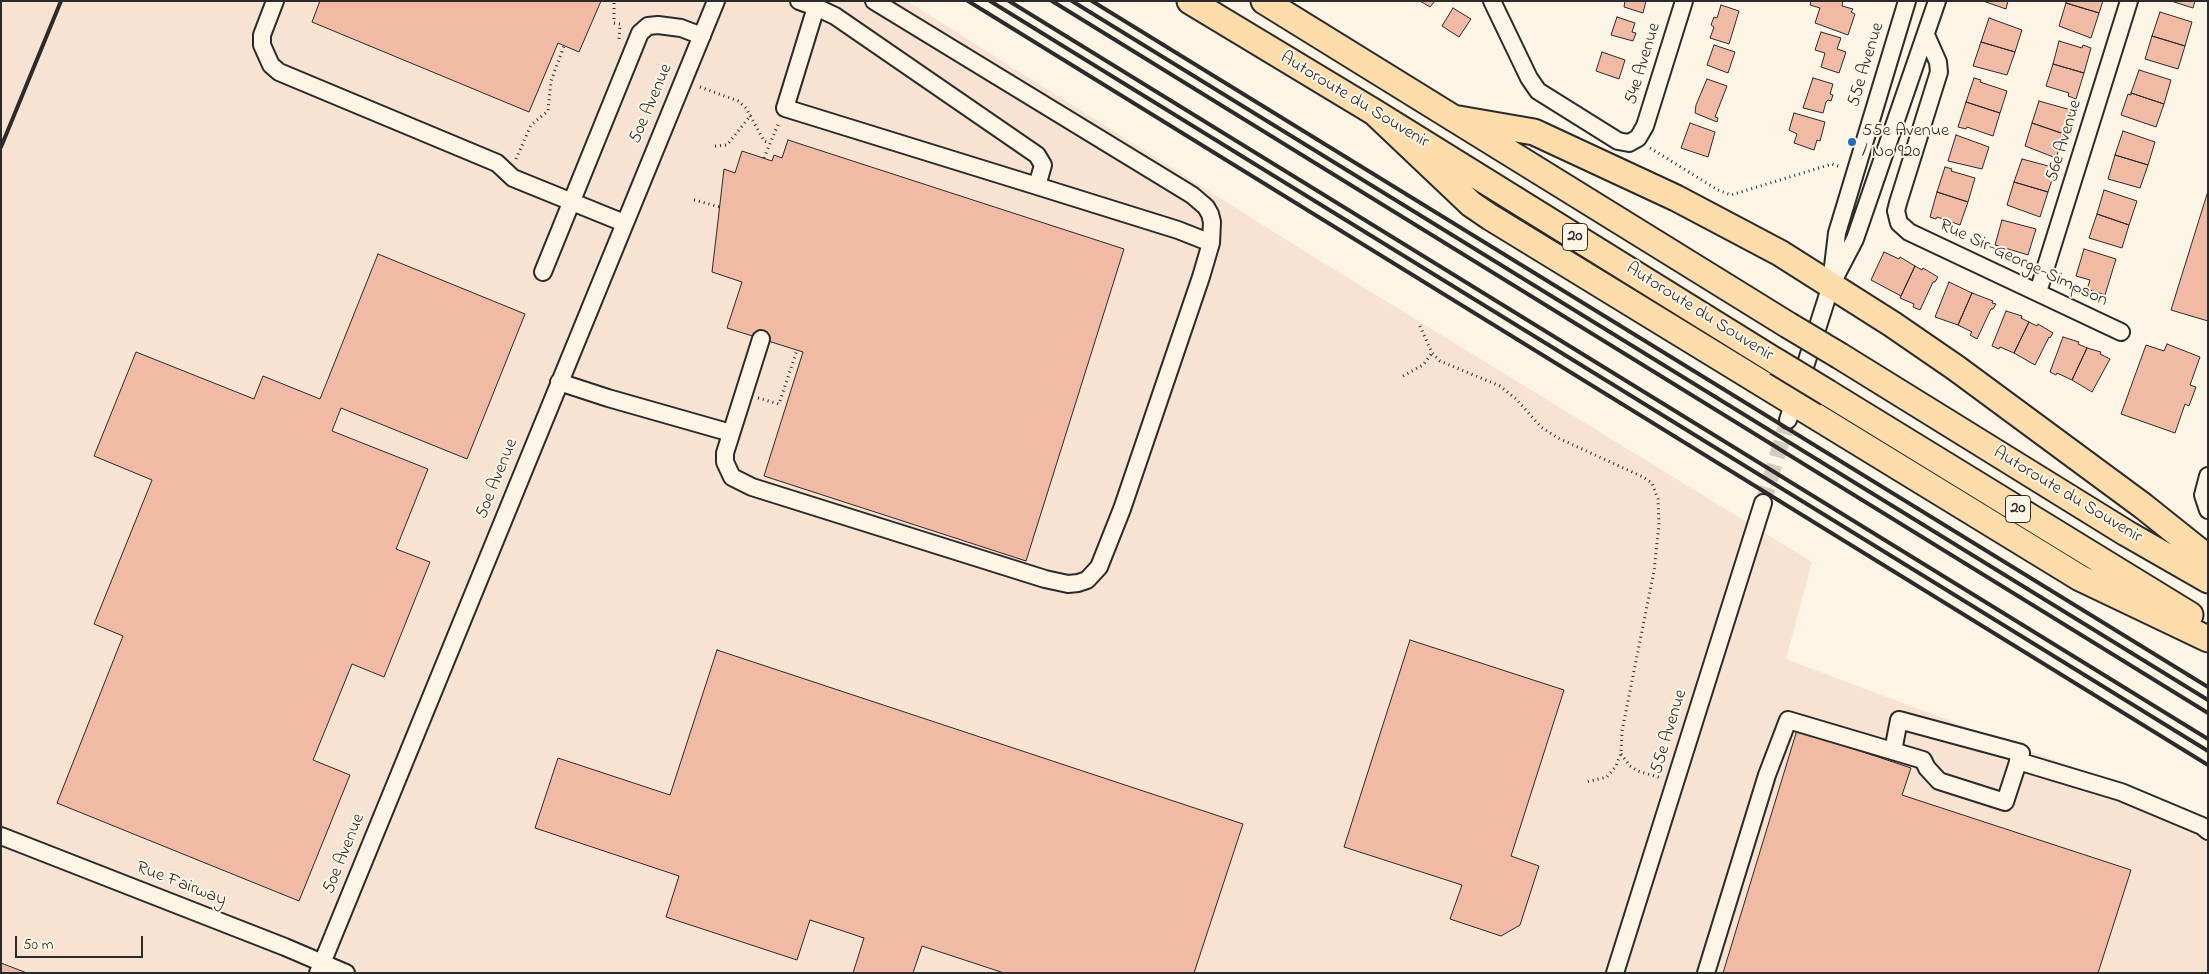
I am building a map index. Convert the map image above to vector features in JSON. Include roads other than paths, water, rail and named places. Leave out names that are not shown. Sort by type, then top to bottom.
[{"type":"highway","name":"Autoroute du Souvenir","points":[[1190,1],[1374,112],[2208,626]]},
{"type":"highway","name":"Autoroute du Souvenir","points":[[1264,1],[2126,533],[2208,580]]},
{"type":"highway","points":[[1374,112],[1471,204],[1791,411],[2080,578],[2208,639]]},
{"type":"highway","points":[[1453,118],[1534,132],[1724,223],[1780,253],[1892,324],[1968,378],[2143,506],[2208,558]]},
{"type":"street","points":[[275,1],[262,35],[262,45],[271,65],[279,72],[497,163],[513,178],[624,223]]},
{"type":"street","name":"50e Avenue","points":[[320,968],[716,1]]},
{"type":"street","points":[[798,1],[816,7],[840,20],[1037,155],[1044,165],[1037,186]]},
{"type":"street","points":[[761,339],[731,432],[724,462],[732,477],[741,483],[1045,579],[1068,584],[1087,580],[1099,567],[1116,526],[1201,277],[1211,243],[1212,222],[1210,214],[1206,207],[1192,194],[874,1]]},
{"type":"street","name":"54e Avenue","points":[[1492,1],[1528,78],[1538,91],[1618,140],[1629,143],[1644,143],[1645,126],[1684,1]]},
{"type":"street","name":"55e Avenue","points":[[1831,285],[1836,233],[1907,1]]},
{"type":"street","name":"55e Avenue","points":[[1791,411],[1831,285],[1855,238],[1937,1]]},
{"type":"street","name":"56e Avenue","points":[[2038,292],[2129,1]]},
{"type":"street","points":[[816,7],[785,108],[1178,230],[1211,243]]},
{"type":"street","points":[[543,272],[640,33],[648,26],[658,25],[681,28],[702,36]]},
{"type":"street","name":"Rue Sir-George-Simpson","points":[[1926,35],[1936,54],[1939,72],[1898,203],[1897,218],[1903,228],[2121,332]]},
{"type":"street","points":[[1884,77],[1908,84]]},
{"type":"street","points":[[559,382],[608,398],[731,432]]},
{"type":"street","points":[[2208,476],[2203,495],[2208,510]]},
{"type":"street","name":"55e Avenue","points":[[1615,973],[1763,503]]},
{"type":"street","points":[[1706,973],[1767,776],[1788,720],[1923,760],[1927,768],[1939,781],[2005,802],[2021,753],[1899,720],[1893,751]]},
{"type":"street","points":[[2018,761],[2121,792],[2202,826],[2208,832]]},
{"type":"street","name":"Rue Fairway","points":[[1,836],[320,968],[346,973]]},
{"type":"tunnel","points":[[1763,503],[1788,420]]},
{"type":"railway","points":[[1,147],[61,1]]},
{"type":"railway","points":[[968,1],[2208,765]]},
{"type":"railway","points":[[990,1],[2208,751]]},
{"type":"railway","points":[[1009,1],[2208,739]]},
{"type":"railway","points":[[1052,1],[2208,713]]},
{"type":"railway","points":[[1072,1],[2208,700]]},
{"type":"railway","points":[[1092,1],[2208,687]]},
{"type":"place","name":"55e Avenue / No 920","points":[[1852,142]]}]
